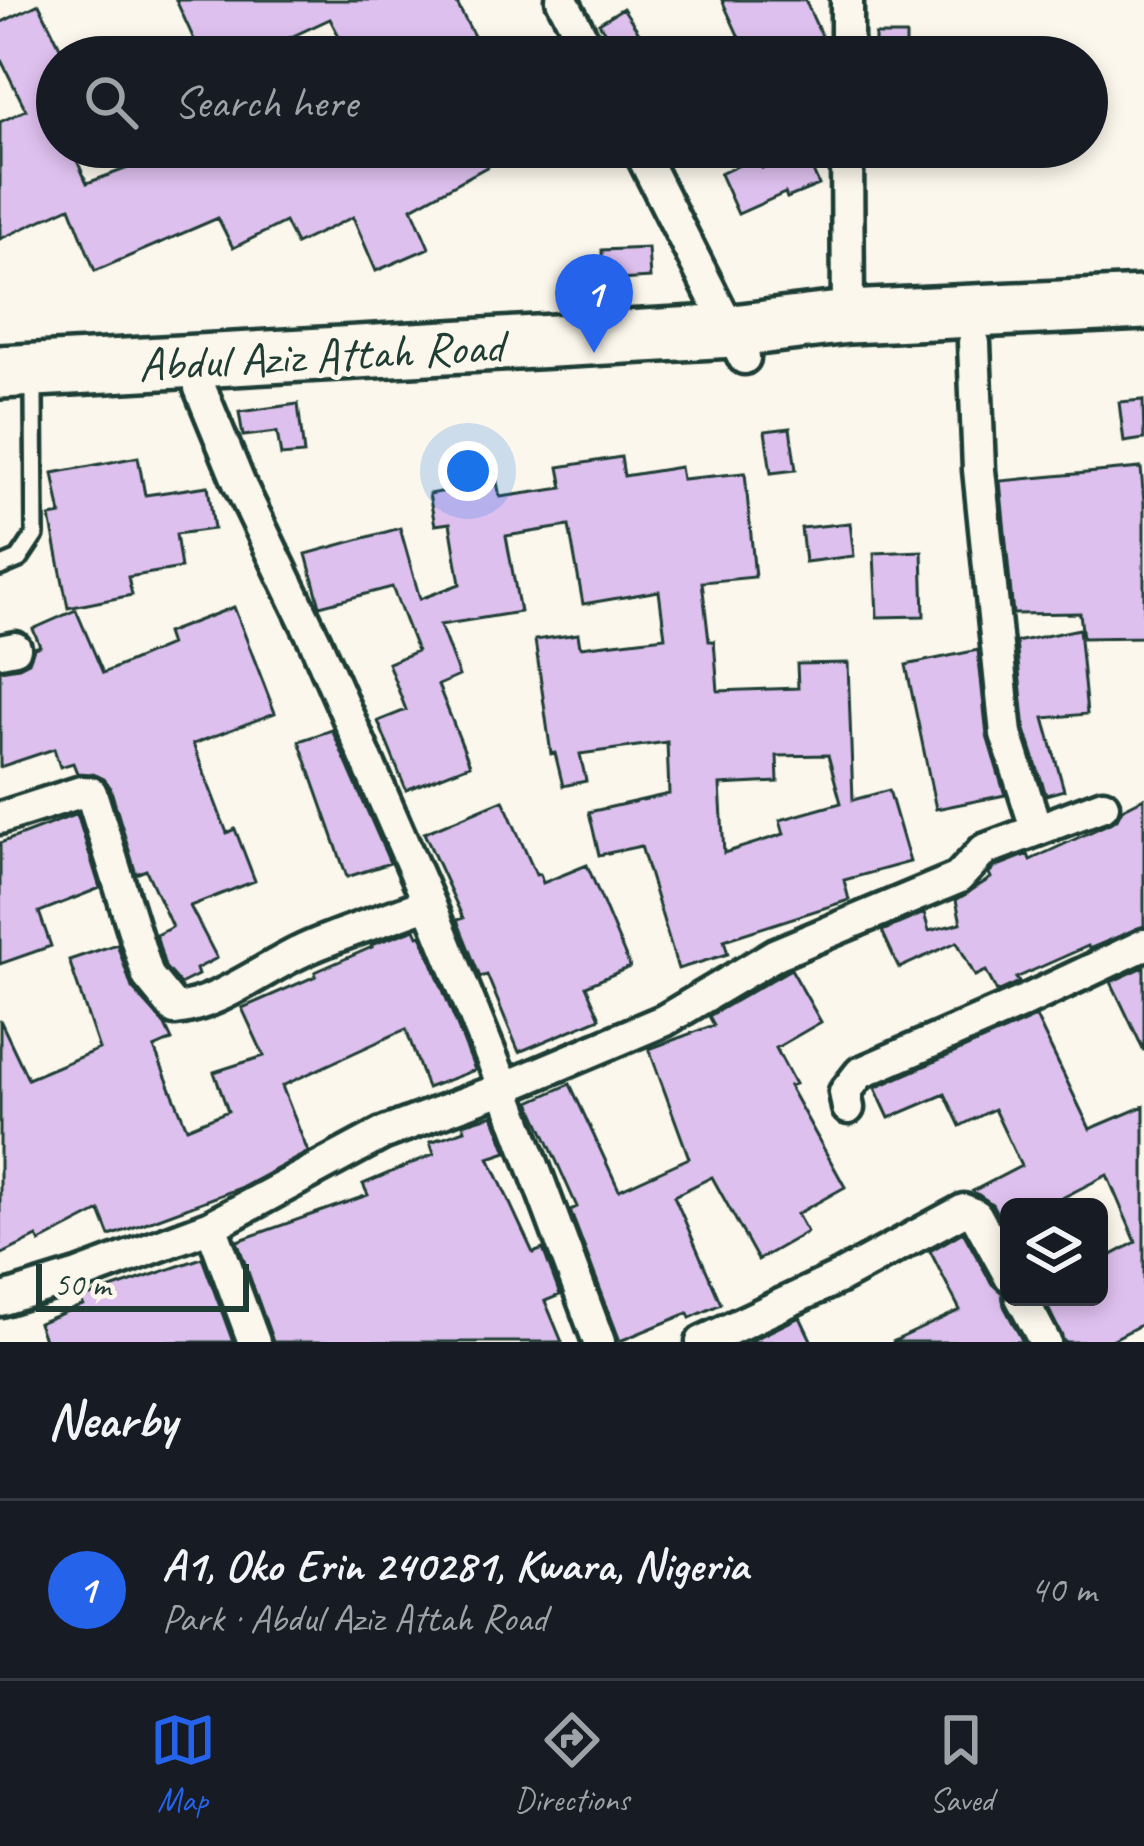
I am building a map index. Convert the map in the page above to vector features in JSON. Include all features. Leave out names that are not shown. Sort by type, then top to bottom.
[{"type":"highway","name":"Abdul Aziz Attah Road","points":[[11,388],[200,388],[738,345],[848,317],[1144,303]]},
{"type":"highway","name":"Abdul Aziz Attah Road","points":[[11,388],[738,345],[974,343],[1144,330]]},
{"type":"street","points":[[562,0],[581,36]]},
{"type":"street","points":[[847,0],[847,36]]},
{"type":"street","points":[[649,168],[738,345]]},
{"type":"street","points":[[847,168],[848,317]]},
{"type":"street","points":[[974,343],[980,470],[1006,734],[1036,828]]},
{"type":"street","points":[[200,388],[428,903],[599,1342]]},
{"type":"street","points":[[0,818],[91,793],[148,976],[175,1009],[234,988],[305,950],[428,903]]},
{"type":"street","points":[[0,1300],[211,1226],[382,1134],[665,1020],[776,954],[958,878],[984,850],[1103,805]]},
{"type":"street","points":[[848,1108],[844,1092],[860,1073],[1144,945]]},
{"type":"street","points":[[702,1342],[840,1277],[964,1210],[976,1215],[1000,1259]]},
{"type":"street","points":[[211,1226],[254,1342]]},
{"type":"street","points":[[1026,1306],[1045,1342]]},
{"type":"lane","points":[[0,567],[19,559],[35,535],[11,388]]},
{"type":"building","points":[[176,0],[455,0],[474,36],[339,36],[330,19],[293,36],[192,36]]},
{"type":"building","points":[[722,0],[805,0],[821,36],[738,36]]},
{"type":"building","points":[[39,4],[55,36],[36,36],[36,168],[80,168],[87,183],[128,168],[485,168],[412,208],[429,248],[376,271],[353,217],[296,244],[285,222],[233,248],[218,218],[95,271],[70,207],[0,239],[0,122],[26,110],[0,58],[0,23]]},
{"type":"building","points":[[623,8],[641,36],[607,36],[599,23]]},
{"type":"building","points":[[733,168],[812,168],[819,185],[787,198],[785,193],[738,214],[720,174]]},
{"type":"building","points":[[648,248],[650,278],[603,281],[602,250]]},
{"type":"building","points":[[1143,400],[1144,439],[1124,442],[1119,402]]},
{"type":"building","points":[[298,404],[304,454],[281,456],[277,432],[243,436],[239,412]]},
{"type":"building","points":[[790,428],[796,470],[771,473],[765,431]]},
{"type":"building","points":[[138,457],[145,495],[208,486],[214,529],[176,534],[181,568],[128,577],[132,595],[68,608],[50,517],[61,515],[53,473]]},
{"type":"building","points":[[621,457],[624,476],[680,467],[682,479],[745,473],[755,577],[702,582],[718,691],[798,688],[797,664],[848,663],[853,800],[889,790],[910,862],[844,880],[849,900],[724,940],[728,954],[678,969],[641,846],[599,855],[589,812],[669,794],[667,742],[580,754],[586,781],[563,786],[555,753],[551,754],[535,640],[578,634],[580,647],[665,637],[659,591],[583,604],[569,526],[506,536],[520,612],[440,625],[459,676],[438,685],[470,765],[406,790],[378,721],[406,710],[388,663],[417,651],[392,587],[320,606],[306,554],[400,528],[420,599],[460,584],[450,523],[435,525],[429,494],[497,482],[500,497],[563,488],[559,467]],"holes":[[[828,755],[841,803],[780,820],[784,834],[724,853],[720,785],[778,782],[777,756]]]},
{"type":"building","points":[[1141,468],[1144,637],[1083,638],[1080,613],[1013,614],[1000,481]]},
{"type":"building","points":[[850,523],[854,556],[805,562],[801,528]]},
{"type":"building","points":[[922,551],[924,616],[877,617],[874,553]]},
{"type":"building","points":[[234,607],[275,713],[193,744],[227,833],[235,829],[255,881],[190,906],[217,958],[180,984],[165,967],[156,935],[172,927],[146,870],[136,874],[104,779],[77,773],[73,763],[60,767],[54,749],[0,767],[0,670],[29,662],[34,648],[40,646],[33,629],[76,610],[103,673],[170,645],[166,633]]},
{"type":"building","points":[[1079,629],[1087,714],[1044,718],[1064,790],[1046,795],[1025,730],[1016,642]]},
{"type":"building","points":[[978,650],[987,736],[1005,795],[936,809],[906,665]]},
{"type":"building","points":[[332,730],[390,863],[347,877],[299,741]]},
{"type":"building","points":[[1144,798],[1144,926],[1016,978],[1019,982],[997,992],[986,971],[975,976],[957,942],[899,968],[882,931],[924,913],[929,931],[961,923],[956,900],[991,878],[995,867],[1028,854],[1030,860],[1110,823],[1122,809]]},
{"type":"building","points":[[503,800],[543,883],[587,865],[630,967],[586,986],[600,1018],[519,1052],[487,975],[480,977],[457,920],[463,918],[424,833]]},
{"type":"building","points":[[77,814],[100,888],[39,912],[51,946],[0,964],[0,843]]},
{"type":"building","points":[[415,929],[475,1070],[427,1088],[406,1029],[282,1086],[308,1152],[243,1187],[110,1236],[100,1211],[40,1242],[37,1237],[0,1255],[0,1020],[28,1079],[99,1049],[69,960],[117,944],[132,988],[172,1040],[154,1048],[187,1128],[228,1111],[214,1072],[264,1056],[242,1008],[316,976],[315,972],[371,945]]},
{"type":"building","points":[[1144,967],[1144,1051],[1111,982]]},
{"type":"building","points":[[791,969],[821,1022],[776,1048],[795,1084],[789,1086],[845,1187],[797,1214],[807,1232],[758,1260],[712,1177],[674,1196],[721,1304],[620,1341],[570,1210],[577,1207],[530,1102],[570,1084],[619,1190],[689,1158],[649,1049],[714,1025],[709,1016]]},
{"type":"building","points":[[1036,1017],[1090,1129],[1144,1106],[1144,1323],[1108,1342],[1064,1342],[1047,1306],[1108,1306],[1108,1257],[1136,1242],[1107,1175],[1062,1198],[1000,1198],[1000,1219],[992,1204],[973,1191],[1021,1166],[994,1109],[960,1126],[945,1094],[889,1118],[875,1088]]},
{"type":"building","points":[[493,1115],[507,1152],[489,1158],[533,1253],[543,1249],[560,1295],[545,1301],[562,1342],[273,1342],[237,1241],[368,1195],[363,1184],[434,1154],[430,1142]]},
{"type":"building","points":[[963,1232],[1000,1291],[1000,1306],[1023,1342],[892,1342],[960,1310],[930,1251]]},
{"type":"building","points":[[202,1258],[233,1342],[45,1342],[38,1323],[83,1305],[81,1299]]},
{"type":"building","points":[[800,1317],[812,1342],[748,1342]]},
{"type":"place","name":"A1, Oko Erin 240281, Kwara, Nigeria","points":[[594,353]]}]
